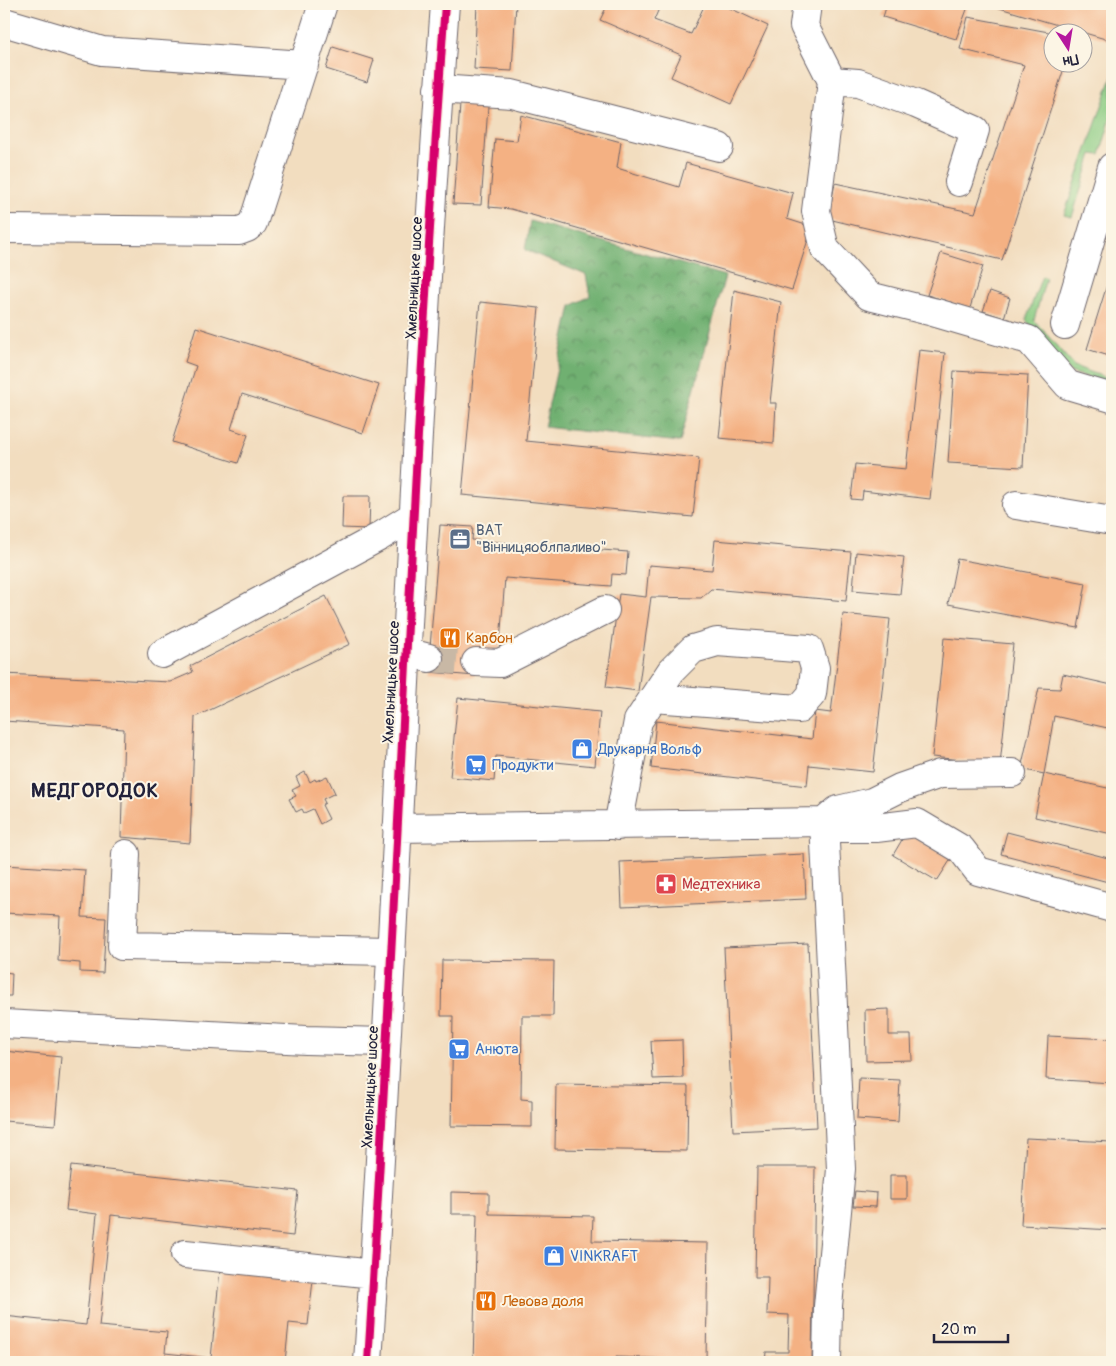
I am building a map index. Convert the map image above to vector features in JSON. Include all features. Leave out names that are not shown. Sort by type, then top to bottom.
[{"type":"street","points":[[4,229],[239,231],[247,228],[252,223],[323,4]]},
{"type":"street","name":"Хмельницьке шосе","points":[[368,1362],[397,828],[418,655],[413,516],[444,4]]},
{"type":"street","points":[[807,4],[804,26],[832,81],[816,211],[825,249],[869,296],[933,312],[1029,340],[1068,385],[1112,398]]},
{"type":"street","points":[[4,22],[102,51],[304,65]]},
{"type":"street","points":[[832,81],[858,83],[916,104],[975,130],[959,182]]},
{"type":"street","points":[[438,89],[512,94],[719,147]]},
{"type":"street","points":[[1065,325],[1112,167]]},
{"type":"street","points":[[1016,505],[1112,521]]},
{"type":"street","points":[[162,654],[379,537],[413,516]]},
{"type":"street","points":[[476,662],[500,663],[605,610]]},
{"type":"street","points":[[618,826],[638,721],[653,698],[672,671],[693,649],[716,642],[809,649],[815,668],[812,694],[799,709],[653,698]]},
{"type":"street","points":[[824,822],[838,810],[872,802],[900,788],[940,774],[1012,773]]},
{"type":"street","points":[[397,828],[824,822],[839,828],[876,828],[917,823],[961,849],[978,871],[1112,908]]},
{"type":"street","points":[[824,822],[841,1170],[828,1306],[827,1362]]},
{"type":"street","points":[[126,854],[122,946],[391,951]]},
{"type":"street","points":[[4,1024],[306,1040],[386,1042]]},
{"type":"street","points":[[185,1254],[374,1274]]},
{"type":"green space","points":[[1112,77],[1112,114],[1100,155],[1092,154],[1072,217],[1064,215]]},
{"type":"green space","points":[[530,221],[725,276],[680,442],[544,427],[571,306],[590,296],[586,275],[525,250]]},
{"type":"green space","points":[[1042,276],[1046,278],[1034,320],[1074,366],[1112,380],[1112,384],[1070,372],[1026,320]]},
{"type":"building","points":[[477,4],[516,4],[512,71],[474,69]]},
{"type":"building","points":[[608,4],[661,4],[654,20],[691,34],[705,4],[721,4],[768,26],[731,104],[671,77],[681,55],[600,20]]},
{"type":"building","points":[[887,4],[969,4],[956,39],[883,17]]},
{"type":"building","points":[[986,4],[1091,4],[1106,8],[1108,4],[1112,4],[1112,41],[1094,36],[1094,22],[1047,22]]},
{"type":"building","points":[[968,17],[1044,31],[1044,72],[1063,72],[1002,260],[828,219],[835,183],[975,213],[1024,65],[960,49]]},
{"type":"building","points":[[333,47],[374,60],[367,82],[326,69]]},
{"type":"building","points":[[460,104],[488,106],[481,205],[453,204]]},
{"type":"building","points":[[521,115],[621,142],[617,168],[679,187],[686,163],[793,193],[787,219],[812,227],[792,290],[511,209],[489,207],[495,139],[517,141]]},
{"type":"building","points":[[941,253],[983,266],[970,308],[927,295]]},
{"type":"building","points":[[1112,269],[1112,357],[1087,349]]},
{"type":"building","points":[[734,290],[781,302],[770,403],[776,403],[774,443],[719,438]]},
{"type":"building","points":[[990,291],[1010,298],[1004,318],[983,311]]},
{"type":"building","points":[[480,302],[539,308],[526,441],[699,458],[693,517],[462,495]]},
{"type":"building","points":[[196,327],[379,385],[363,433],[242,394],[231,429],[248,435],[238,463],[172,442],[196,366],[185,362]]},
{"type":"building","points":[[919,350],[945,353],[930,499],[863,491],[862,500],[851,499],[855,464],[906,469]]},
{"type":"building","points":[[954,371],[1028,375],[1023,467],[948,463]]},
{"type":"building","points":[[343,496],[370,496],[369,529],[342,528]]},
{"type":"building","points":[[440,525],[473,527],[472,540],[628,552],[626,575],[612,574],[611,586],[505,578],[499,655],[477,653],[475,676],[428,672]]},
{"type":"building","points":[[715,540],[851,552],[846,601],[711,589],[701,598],[651,597],[638,691],[606,687],[619,594],[646,597],[649,565],[712,570]]},
{"type":"building","points":[[856,552],[904,557],[900,594],[853,590]]},
{"type":"building","points":[[957,559],[1086,583],[1078,628],[948,604]]},
{"type":"building","points":[[326,596],[350,644],[195,717],[190,843],[121,837],[124,729],[4,721],[4,674],[170,682],[193,672],[190,666]]},
{"type":"building","points":[[843,614],[890,619],[873,772],[809,765],[807,786],[651,768],[656,721],[812,739],[815,711],[831,713]]},
{"type":"building","points":[[944,638],[1013,644],[1000,764],[932,757]]},
{"type":"building","points":[[1063,674],[1112,685],[1112,729],[1054,716],[1044,774],[1021,769],[1039,688],[1060,689]]},
{"type":"building","points":[[458,698],[600,712],[595,766],[496,756],[494,781],[450,777]]},
{"type":"building","points":[[305,772],[310,782],[327,776],[335,793],[323,799],[325,803],[322,805],[329,819],[320,824],[313,809],[304,813],[302,809],[296,812],[289,799],[296,796],[292,790],[300,786],[296,777]]},
{"type":"building","points":[[1044,774],[1112,789],[1112,834],[1035,817]]},
{"type":"building","points":[[1007,832],[1112,859],[1112,883],[1001,854]]},
{"type":"building","points":[[906,833],[951,859],[937,881],[893,855]]},
{"type":"building","points":[[804,854],[806,899],[622,907],[620,862]]},
{"type":"building","points":[[4,865],[85,870],[82,917],[106,918],[103,973],[80,972],[80,963],[58,961],[60,916],[4,913]]},
{"type":"building","points":[[808,944],[817,1127],[733,1131],[724,948]]},
{"type":"building","points":[[442,960],[554,961],[553,1016],[522,1016],[521,1099],[532,1100],[532,1127],[451,1126],[453,1016],[441,1016]]},
{"type":"building","points":[[4,972],[12,973],[11,996],[4,996]]},
{"type":"building","points":[[889,1009],[889,1035],[911,1035],[912,1060],[866,1061],[865,1010]]},
{"type":"building","points":[[1048,1036],[1112,1039],[1112,1083],[1046,1079]]},
{"type":"building","points":[[682,1040],[683,1078],[653,1079],[651,1041]]},
{"type":"building","points":[[4,1051],[61,1057],[55,1125],[4,1121]]},
{"type":"building","points":[[859,1078],[900,1080],[898,1122],[857,1119]]},
{"type":"building","points":[[556,1084],[688,1086],[687,1151],[555,1149]]},
{"type":"building","points":[[1026,1138],[1112,1142],[1112,1230],[1021,1225]]},
{"type":"building","points":[[71,1166],[298,1191],[293,1236],[111,1215],[99,1326],[167,1332],[165,1353],[211,1358],[220,1270],[313,1280],[308,1325],[289,1323],[285,1362],[4,1362],[4,1316],[86,1325],[97,1214],[66,1210]]},
{"type":"building","points":[[757,1167],[815,1167],[812,1362],[765,1362],[766,1352],[788,1352],[789,1315],[767,1314],[768,1277],[755,1277]]},
{"type":"building","points":[[890,1175],[907,1175],[907,1199],[890,1199]]},
{"type":"building","points":[[855,1191],[877,1193],[876,1207],[853,1206]]},
{"type":"building","points":[[451,1192],[489,1193],[489,1214],[593,1216],[592,1241],[708,1243],[706,1360],[616,1357],[616,1362],[473,1362],[477,1214],[451,1214]]},
{"type":"tunnel","points":[[429,658],[476,662]]},
{"type":"cycle path","points":[[368,1362],[388,1023],[423,343],[445,4]]},
{"type":"place","name":"ВАТ \"Вінницяоблпаливо\"","points":[[460,539]]},
{"type":"place","name":"Карбон","points":[[450,638]]},
{"type":"place","name":"Друкарня Вольф","points":[[582,749]]},
{"type":"place","name":"Продукти","points":[[476,765]]},
{"type":"place","name":"Медтехника","points":[[666,884]]},
{"type":"place","name":"Анюта","points":[[459,1049]]},
{"type":"place","name":"VINKRAFT","points":[[554,1256]]},
{"type":"place","name":"Левова доля","points":[[486,1301]]},
{"type":"district","name":"МЕДГОРОДОК","points":[[95,790]]}]
